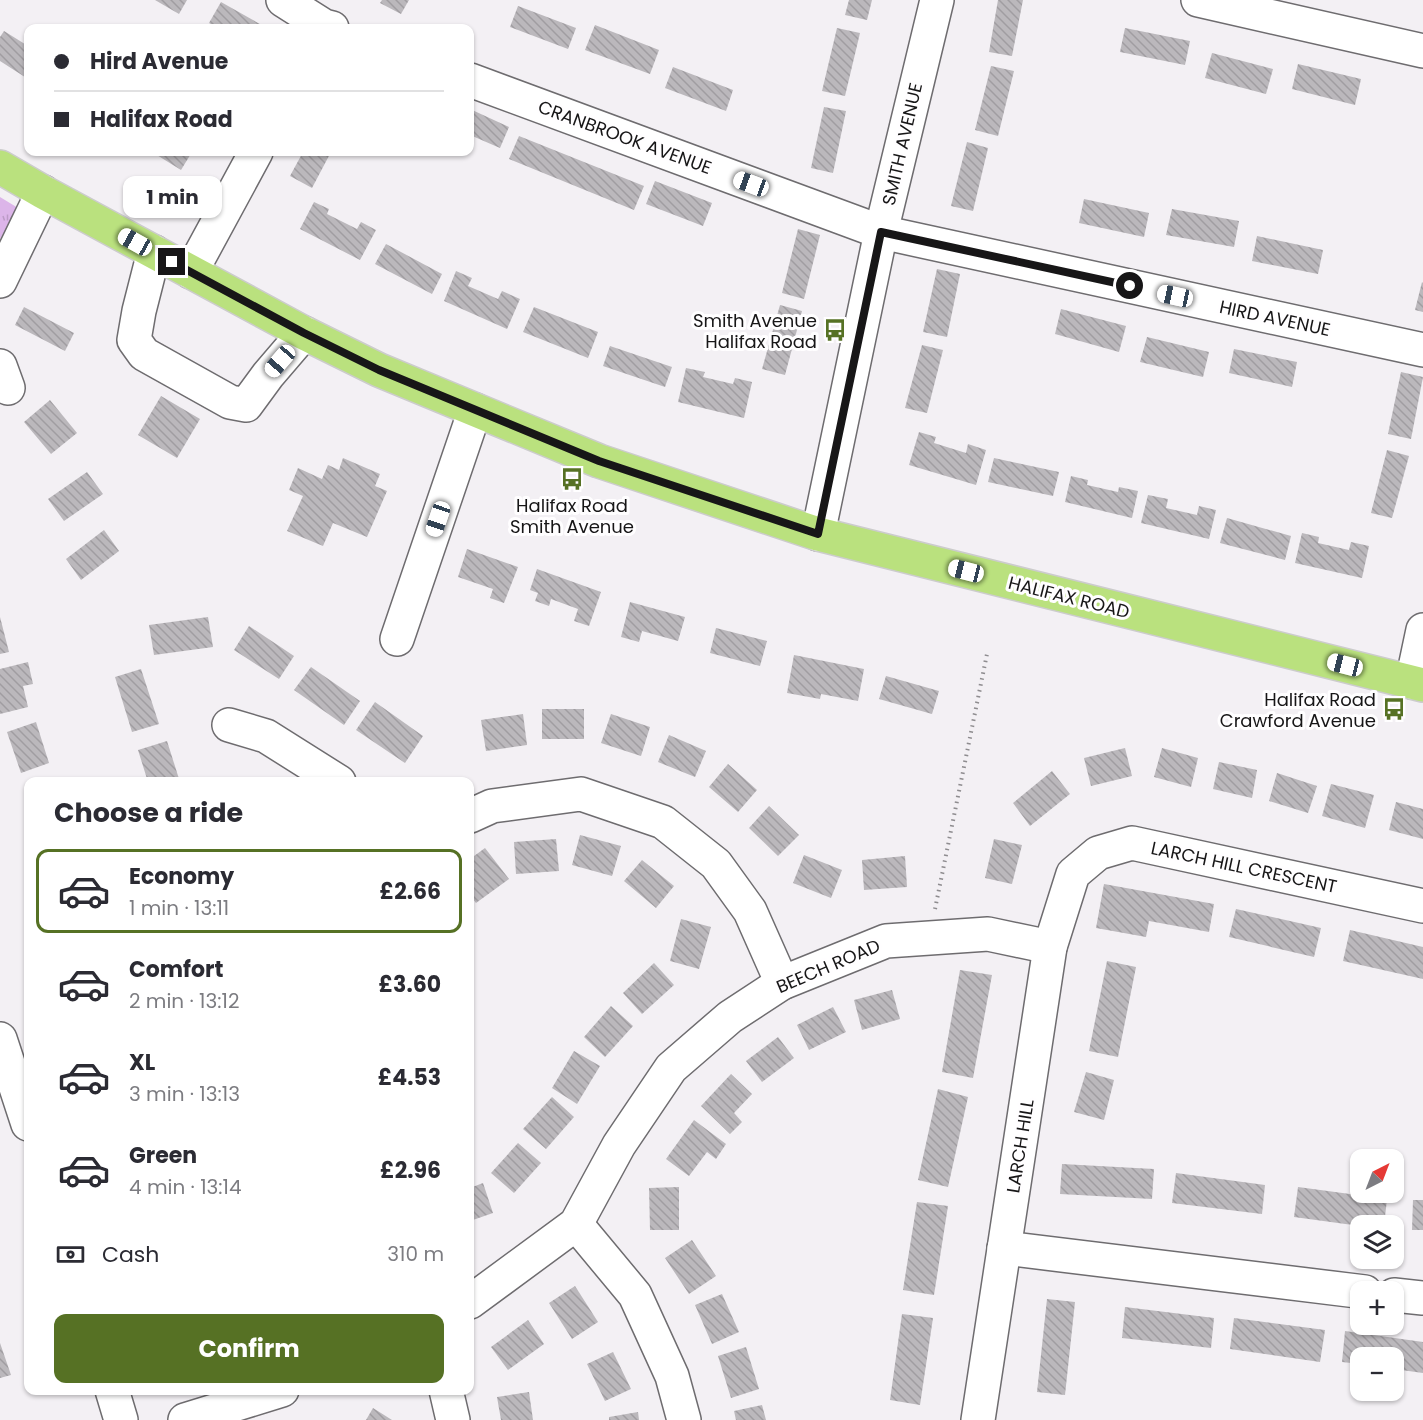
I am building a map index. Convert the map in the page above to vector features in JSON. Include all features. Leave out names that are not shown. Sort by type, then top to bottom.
[{"type":"highway","name":"HALIFAX ROAD","points":[[0,167],[304,333],[379,370],[599,461],[818,534],[1418,683]]},
{"type":"street","points":[[283,0],[329,21]]},
{"type":"street","name":"SMITH AVENUE","points":[[818,534],[881,232],[937,0]]},
{"type":"street","points":[[1198,0],[1423,51]]},
{"type":"street","name":"CRANBROOK AVENUE","points":[[474,81],[881,232]]},
{"type":"street","points":[[191,272],[254,156]]},
{"type":"street","points":[[0,281],[43,192]]},
{"type":"street","name":"HIRD AVENUE","points":[[881,232],[1423,350]]},
{"type":"street","points":[[154,252],[134,340],[144,354],[230,402],[246,405],[304,333]]},
{"type":"street","points":[[397,639],[475,410]]},
{"type":"street","points":[[1418,683],[1423,630]]},
{"type":"street","points":[[230,725],[266,736],[331,777]]},
{"type":"street","points":[[474,814],[492,806],[581,794],[663,822],[716,864],[750,911],[782,983]]},
{"type":"street","name":"LARCH HILL CRESCENT","points":[[1073,874],[1098,853],[1132,843],[1423,906]]},
{"type":"street","name":"LARCH HILL","points":[[978,1420],[1050,947],[1073,874]]},
{"type":"street","name":"BEECH ROAD","points":[[474,1299],[576,1224],[620,1144],[671,1068],[730,1017],[782,983],[886,941],[988,934],[1050,947]]},
{"type":"street","points":[[0,1039],[24,1112]]},
{"type":"street","points":[[576,1224],[635,1295],[672,1376],[684,1420]]},
{"type":"street","points":[[1004,1248],[1350,1290]]},
{"type":"street","points":[[1404,1296],[1423,1298]]},
{"type":"street","points":[[114,1395],[121,1420]]},
{"type":"street","points":[[185,1420],[266,1395]]},
{"type":"street","points":[[447,1395],[453,1420]]},
{"type":"path","points":[[929,938],[987,654]]},
{"type":"green space","points":[[0,197],[23,211],[11,221],[0,239]]},
{"type":"building","points":[[155,0],[187,0],[179,14]]},
{"type":"building","points":[[382,0],[409,0],[401,14],[380,3]]},
{"type":"building","points":[[849,0],[872,0],[867,20],[845,15]]},
{"type":"building","points":[[998,0],[1023,0],[1012,56],[989,52]]},
{"type":"building","points":[[221,2],[260,24],[211,24],[209,23]]},
{"type":"building","points":[[518,6],[576,28],[568,49],[510,27]]},
{"type":"building","points":[[595,25],[659,50],[650,74],[585,50]]},
{"type":"building","points":[[837,28],[860,33],[845,96],[822,91]]},
{"type":"building","points":[[1125,28],[1190,41],[1185,65],[1120,52]]},
{"type":"building","points":[[4,31],[24,44],[24,76],[0,61],[0,37]]},
{"type":"building","points":[[1212,53],[1273,69],[1266,94],[1205,78]]},
{"type":"building","points":[[1298,64],[1361,79],[1355,105],[1292,89]]},
{"type":"building","points":[[991,66],[1014,71],[998,136],[975,130]]},
{"type":"building","points":[[673,67],[733,90],[726,111],[665,88]]},
{"type":"building","points":[[824,107],[846,111],[833,173],[811,168]]},
{"type":"building","points":[[474,111],[509,127],[500,148],[474,137]]},
{"type":"building","points":[[519,136],[644,186],[634,210],[509,159]]},
{"type":"building","points":[[967,142],[988,148],[973,211],[951,206]]},
{"type":"building","points":[[158,156],[190,156],[181,170]]},
{"type":"building","points":[[301,156],[329,156],[312,188],[290,176]]},
{"type":"building","points":[[655,181],[712,203],[703,226],[646,204]]},
{"type":"building","points":[[1084,199],[1149,213],[1144,237],[1079,223]]},
{"type":"building","points":[[314,202],[329,209],[327,214],[357,229],[361,222],[376,230],[360,260],[300,229]]},
{"type":"building","points":[[1172,209],[1239,221],[1234,247],[1166,235]]},
{"type":"building","points":[[798,229],[820,235],[804,299],[782,293]]},
{"type":"building","points":[[1257,236],[1323,250],[1318,274],[1252,261]]},
{"type":"building","points":[[386,244],[442,274],[432,294],[375,264]]},
{"type":"building","points":[[937,269],[960,274],[947,337],[923,332]]},
{"type":"building","points":[[456,271],[472,278],[468,286],[498,299],[502,291],[520,299],[507,329],[444,301]]},
{"type":"building","points":[[1423,283],[1423,312],[1415,310]]},
{"type":"building","points":[[780,305],[802,311],[785,375],[762,369]]},
{"type":"building","points":[[24,307],[74,333],[65,351],[15,325]]},
{"type":"building","points":[[534,307],[598,332],[588,358],[523,332]]},
{"type":"building","points":[[1061,309],[1126,326],[1119,352],[1055,334]]},
{"type":"building","points":[[1147,337],[1209,352],[1203,377],[1140,362]]},
{"type":"building","points":[[922,345],[943,350],[927,413],[905,408]]},
{"type":"building","points":[[610,346],[672,367],[665,387],[603,366]]},
{"type":"building","points":[[1234,349],[1297,362],[1292,387],[1229,373]]},
{"type":"building","points":[[686,368],[705,372],[703,377],[733,384],[735,378],[752,382],[744,418],[678,402]]},
{"type":"building","points":[[1401,372],[1423,377],[1411,439],[1388,434]]},
{"type":"building","points":[[161,396],[200,419],[177,458],[138,435]]},
{"type":"building","points":[[50,400],[77,433],[51,454],[24,422]]},
{"type":"building","points":[[919,432],[936,437],[934,443],[966,453],[968,444],[986,450],[976,485],[909,465]]},
{"type":"building","points":[[1387,450],[1409,456],[1392,518],[1371,513]]},
{"type":"building","points":[[343,458],[380,474],[375,486],[387,491],[367,537],[333,523],[323,546],[287,531],[303,496],[289,490],[298,468],[322,479],[328,465],[339,470]]},
{"type":"building","points":[[994,458],[1059,472],[1053,496],[988,482]]},
{"type":"building","points":[[87,472],[103,494],[64,521],[48,499]]},
{"type":"building","points":[[1071,476],[1088,480],[1087,485],[1118,492],[1119,487],[1138,491],[1132,518],[1065,502]]},
{"type":"building","points":[[1148,495],[1168,499],[1166,508],[1197,515],[1199,506],[1216,510],[1209,539],[1141,523]]},
{"type":"building","points":[[1227,518],[1291,536],[1285,560],[1220,543]]},
{"type":"building","points":[[104,530],[119,551],[81,580],[66,559]]},
{"type":"building","points":[[1302,533],[1319,537],[1318,543],[1349,550],[1351,542],[1369,546],[1362,578],[1295,563]]},
{"type":"building","points":[[467,549],[518,567],[504,603],[490,598],[493,589],[458,577]]},
{"type":"building","points":[[537,569],[601,592],[589,626],[574,621],[578,609],[551,599],[549,606],[535,601],[538,593],[530,590]]},
{"type":"building","points":[[630,602],[685,617],[678,641],[642,631],[639,642],[621,637]]},
{"type":"building","points":[[0,617],[9,652],[0,654]]},
{"type":"building","points":[[208,617],[213,647],[154,655],[149,625]]},
{"type":"building","points":[[249,626],[294,656],[279,679],[234,650]]},
{"type":"building","points":[[716,628],[767,641],[760,666],[710,653]]},
{"type":"building","points":[[794,655],[864,669],[858,701],[821,694],[820,699],[787,693]]},
{"type":"building","points":[[28,662],[33,684],[23,686],[28,707],[0,714],[0,669]]},
{"type":"building","points":[[311,667],[360,701],[344,725],[294,690]]},
{"type":"building","points":[[141,669],[159,724],[132,732],[115,677]]},
{"type":"building","points":[[886,676],[939,691],[932,714],[879,699]]},
{"type":"building","points":[[375,702],[423,736],[405,763],[356,730]]},
{"type":"building","points":[[542,709],[584,709],[584,739],[542,739]]},
{"type":"building","points":[[523,714],[527,745],[486,751],[481,720]]},
{"type":"building","points":[[611,714],[650,727],[641,756],[601,743]]},
{"type":"building","points":[[36,722],[49,763],[21,773],[7,732]]},
{"type":"building","points":[[669,735],[706,751],[695,777],[658,762]]},
{"type":"building","points":[[167,741],[178,777],[146,777],[138,750]]},
{"type":"building","points":[[1125,748],[1132,776],[1091,786],[1084,758]]},
{"type":"building","points":[[1162,748],[1198,758],[1191,787],[1154,777]]},
{"type":"building","points":[[1219,762],[1257,770],[1252,798],[1213,789]]},
{"type":"building","points":[[728,764],[757,790],[738,812],[709,787]]},
{"type":"building","points":[[1052,771],[1070,794],[1030,826],[1013,803]]},
{"type":"building","points":[[1277,773],[1317,786],[1308,813],[1269,801]]},
{"type":"building","points":[[1331,784],[1374,795],[1365,828],[1322,816]]},
{"type":"building","points":[[1396,802],[1423,809],[1423,839],[1389,830]]},
{"type":"building","points":[[769,806],[799,835],[778,856],[749,828]]},
{"type":"building","points":[[580,835],[621,846],[612,876],[572,865]]},
{"type":"building","points":[[556,839],[559,871],[516,874],[514,842]]},
{"type":"building","points":[[994,839],[1022,845],[1012,884],[985,878]]},
{"type":"building","points":[[485,848],[509,879],[476,903],[474,900],[474,856]]},
{"type":"building","points":[[804,855],[842,870],[831,898],[793,883]]},
{"type":"building","points":[[905,856],[907,887],[864,890],[862,860]]},
{"type":"building","points":[[642,860],[674,886],[656,908],[624,881]]},
{"type":"building","points":[[1104,884],[1214,904],[1209,932],[1149,921],[1146,937],[1096,928]]},
{"type":"building","points":[[1236,909],[1321,928],[1314,957],[1229,937]]},
{"type":"building","points":[[681,919],[711,927],[699,969],[670,961]]},
{"type":"building","points":[[1350,930],[1423,947],[1423,979],[1343,961]]},
{"type":"building","points":[[1107,961],[1136,967],[1118,1057],[1089,1051]]},
{"type":"building","points":[[654,963],[674,985],[642,1014],[623,993]]},
{"type":"building","points":[[960,970],[992,975],[973,1078],[942,1072]]},
{"type":"building","points":[[892,990],[900,1019],[862,1030],[854,1000]]},
{"type":"building","points":[[611,1006],[633,1026],[605,1057],[584,1037]]},
{"type":"building","points":[[833,1007],[846,1032],[809,1050],[797,1025]]},
{"type":"building","points":[[778,1037],[794,1058],[762,1082],[746,1061]]},
{"type":"building","points":[[574,1051],[600,1066],[577,1104],[552,1088]]},
{"type":"building","points":[[1086,1072],[1114,1080],[1104,1120],[1074,1112]]},
{"type":"building","points":[[731,1074],[752,1094],[734,1113],[742,1122],[730,1134],[701,1106]]},
{"type":"building","points":[[938,1089],[968,1097],[948,1187],[918,1180]]},
{"type":"building","points":[[552,1097],[574,1117],[546,1149],[523,1129]]},
{"type":"building","points":[[694,1120],[726,1144],[716,1159],[707,1152],[689,1176],[666,1159]]},
{"type":"building","points":[[518,1143],[541,1163],[514,1193],[491,1173]]},
{"type":"building","points":[[1062,1164],[1154,1169],[1152,1199],[1060,1194]]},
{"type":"building","points":[[1176,1173],[1265,1185],[1262,1214],[1172,1203]]},
{"type":"building","points":[[483,1183],[493,1213],[474,1220],[474,1186]]},
{"type":"building","points":[[679,1187],[679,1230],[650,1230],[649,1188]]},
{"type":"building","points":[[1298,1187],[1350,1194],[1350,1203],[1387,1203],[1385,1215],[1350,1215],[1350,1225],[1294,1217]]},
{"type":"building","points":[[1413,1200],[1423,1200],[1423,1230],[1412,1230]]},
{"type":"building","points":[[917,1202],[948,1206],[934,1295],[903,1290]]},
{"type":"building","points":[[692,1240],[716,1276],[689,1294],[665,1258]]},
{"type":"building","points":[[575,1286],[598,1322],[572,1339],[549,1303]]},
{"type":"building","points":[[722,1294],[739,1332],[712,1344],[695,1305]]},
{"type":"building","points":[[1047,1299],[1075,1302],[1065,1395],[1037,1392]]},
{"type":"building","points":[[1125,1307],[1214,1318],[1211,1348],[1122,1338]]},
{"type":"building","points":[[902,1314],[933,1318],[920,1405],[890,1400]]},
{"type":"building","points":[[1234,1318],[1325,1330],[1320,1362],[1230,1349]]},
{"type":"building","points":[[528,1320],[544,1344],[508,1370],[491,1347]]},
{"type":"building","points":[[1345,1331],[1350,1332],[1350,1335],[1373,1335],[1423,1342],[1423,1373],[1404,1370],[1404,1347],[1350,1347],[1350,1363],[1342,1362]]},
{"type":"building","points":[[0,1343],[11,1375],[0,1378]]},
{"type":"building","points":[[746,1347],[759,1389],[731,1398],[718,1356]]},
{"type":"building","points":[[613,1352],[631,1389],[605,1401],[587,1364]]},
{"type":"building","points":[[529,1392],[533,1420],[501,1420],[497,1397]]},
{"type":"building","points":[[762,1405],[766,1420],[736,1420],[734,1411]]},
{"type":"building","points":[[373,1408],[392,1420],[366,1420]]},
{"type":"building","points":[[638,1412],[639,1420],[609,1420],[609,1417]]},
{"type":"place","name":"Smith Avenue Halifax Road","points":[[835,330]]},
{"type":"place","name":"Halifax Road Smith Avenue","points":[[572,479]]},
{"type":"place","name":"Halifax Road Crawford Avenue","points":[[1394,709]]},
{"type":"route","points":[[172,262],[304,333],[379,370],[599,461],[818,534],[881,232],[1130,286]]}]
